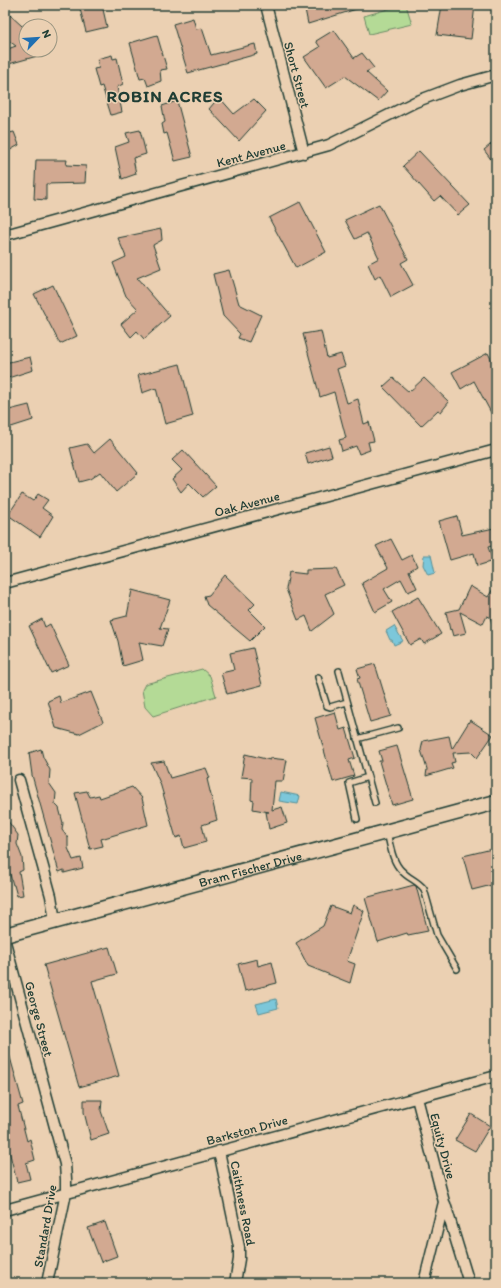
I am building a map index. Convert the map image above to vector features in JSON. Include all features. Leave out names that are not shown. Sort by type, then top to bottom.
[{"type":"main road","name":"Bram Fischer Drive","points":[[5,935],[496,802]]},
{"type":"street","name":"Short Street","points":[[266,5],[304,152]]},
{"type":"street","name":"Kent Avenue","points":[[5,235],[329,145],[415,102],[460,85],[496,76]]},
{"type":"street","name":"Oak Avenue","points":[[5,583],[496,450]]},
{"type":"street","points":[[19,780],[51,896],[55,921]]},
{"type":"street","name":"George Street","points":[[5,942],[49,1103]]},
{"type":"street","name":"Barkston Drive","points":[[5,1210],[496,1076]]},
{"type":"street","name":"Equity Drive","points":[[417,1098],[444,1202],[468,1283]]},
{"type":"street","name":"Standard Drive","points":[[47,1283],[66,1193],[65,1164],[49,1103]]},
{"type":"street","name":"Caithness Road","points":[[219,1151],[239,1247],[236,1283]]},
{"type":"street","name":"Equity Drive","points":[[424,1283],[444,1202]]},
{"type":"lane","points":[[338,671],[375,803]]},
{"type":"lane","points":[[318,677],[327,706],[330,707],[347,702]]},
{"type":"lane","points":[[357,739],[398,728]]},
{"type":"lane","points":[[357,819],[349,783],[368,777]]},
{"type":"lane","points":[[387,831],[398,866],[405,874],[420,884],[424,889],[437,935],[457,969]]},
{"type":"green space","points":[[406,5],[412,24],[369,34],[364,16]]},
{"type":"green space","points":[[202,669],[210,676],[216,696],[153,716],[145,707],[142,690],[145,684]]},
{"type":"water","points":[[424,555],[431,555],[435,573],[428,575],[423,565]]},
{"type":"water","points":[[394,626],[403,641],[394,645],[386,631]]},
{"type":"water","points":[[281,792],[300,796],[298,804],[279,801]]},
{"type":"water","points":[[276,999],[278,1008],[259,1013],[256,1004]]},
{"type":"building","points":[[79,5],[102,5],[107,27],[86,32]]},
{"type":"building","points":[[317,5],[363,5],[363,7],[308,24],[305,9]]},
{"type":"building","points":[[442,5],[475,5],[471,39],[437,35]]},
{"type":"building","points":[[10,15],[18,22],[18,58],[30,58],[5,65],[5,50],[16,46],[5,38],[5,22]]},
{"type":"building","points":[[193,18],[196,29],[202,28],[211,55],[255,44],[257,54],[188,73],[173,24]]},
{"type":"building","points":[[334,30],[354,58],[362,53],[374,68],[366,72],[387,91],[378,101],[345,76],[326,88],[304,57],[320,47],[316,41]]},
{"type":"building","points":[[157,35],[167,69],[160,70],[161,81],[148,86],[145,78],[140,79],[130,43]]},
{"type":"building","points":[[112,55],[113,59],[117,58],[123,84],[117,87],[122,112],[111,115],[102,86],[99,87],[94,69],[99,68],[97,59]]},
{"type":"building","points":[[219,97],[234,114],[254,99],[266,111],[239,141],[209,109]]},
{"type":"building","points":[[177,101],[192,157],[175,161],[167,133],[164,134],[162,124],[165,122],[162,106]]},
{"type":"building","points":[[140,130],[146,154],[133,158],[136,174],[122,179],[115,147],[129,142],[126,133]]},
{"type":"building","points":[[14,132],[19,145],[5,153],[5,134]]},
{"type":"building","points":[[496,140],[496,166],[484,150]]},
{"type":"building","points":[[419,151],[470,205],[458,215],[440,196],[434,201],[403,166]]},
{"type":"building","points":[[36,160],[67,160],[66,165],[86,166],[85,183],[46,184],[46,200],[34,199]]},
{"type":"building","points":[[300,202],[326,252],[296,268],[269,218]]},
{"type":"building","points":[[379,204],[408,259],[401,263],[413,285],[391,297],[380,275],[375,279],[368,264],[379,258],[367,233],[355,239],[345,220]]},
{"type":"building","points":[[161,229],[162,240],[153,245],[161,268],[137,278],[170,316],[144,339],[137,331],[131,337],[121,324],[138,309],[126,296],[113,263],[126,257],[118,238]]},
{"type":"building","points":[[229,270],[239,304],[261,315],[249,342],[238,338],[240,334],[223,316],[213,274]]},
{"type":"building","points":[[53,285],[77,336],[60,344],[34,294]]},
{"type":"building","points":[[321,331],[327,358],[341,354],[345,366],[337,369],[347,403],[358,399],[364,424],[369,422],[374,441],[368,442],[370,450],[359,454],[356,446],[342,451],[339,440],[346,438],[334,392],[320,397],[303,334]]},
{"type":"building","points":[[488,353],[496,369],[496,422],[474,381],[461,389],[452,372]]},
{"type":"building","points":[[30,357],[33,370],[5,379],[5,363]]},
{"type":"building","points":[[180,364],[193,416],[165,424],[156,388],[142,393],[138,375]]},
{"type":"building","points":[[393,378],[409,392],[424,378],[449,402],[441,412],[438,410],[421,426],[383,387]]},
{"type":"building","points":[[29,405],[33,420],[5,429],[5,411]]},
{"type":"building","points":[[110,439],[138,473],[116,492],[100,472],[90,479],[79,482],[70,448],[87,444],[94,453]]},
{"type":"building","points":[[329,446],[332,456],[308,464],[305,453]]},
{"type":"building","points":[[183,450],[216,486],[203,497],[189,483],[181,492],[172,479],[182,470],[172,460]]},
{"type":"building","points":[[22,494],[33,501],[38,494],[48,500],[42,508],[53,516],[40,537],[8,515]]},
{"type":"building","points":[[457,516],[462,535],[494,528],[496,545],[488,547],[493,561],[477,566],[474,553],[450,560],[439,521]]},
{"type":"building","points":[[391,539],[402,560],[412,555],[417,566],[409,571],[417,588],[408,592],[401,579],[384,589],[392,602],[375,612],[362,583],[388,568],[376,546]]},
{"type":"building","points":[[336,569],[344,585],[325,594],[334,614],[312,631],[306,616],[298,620],[286,589],[289,572],[306,574],[306,570]]},
{"type":"building","points":[[225,575],[255,604],[249,610],[265,626],[250,641],[207,605],[204,596],[209,595]]},
{"type":"building","points":[[496,584],[496,625],[493,626],[490,617],[487,616],[483,624],[460,612],[466,633],[453,636],[446,612],[459,609],[470,586],[488,597]]},
{"type":"building","points":[[132,590],[170,600],[160,628],[168,629],[162,646],[139,642],[143,660],[123,666],[118,641],[111,620],[127,616]]},
{"type":"building","points":[[418,597],[441,634],[424,644],[421,639],[410,645],[392,612]]},
{"type":"building","points":[[42,619],[45,627],[50,624],[69,665],[51,673],[29,626]]},
{"type":"building","points":[[253,648],[262,685],[227,694],[221,673],[234,670],[230,653]]},
{"type":"building","points":[[375,664],[391,716],[370,722],[357,679],[360,678],[357,669]]},
{"type":"building","points":[[91,692],[103,722],[79,734],[56,728],[48,701],[59,696],[61,703]]},
{"type":"building","points":[[335,712],[340,730],[346,728],[355,758],[349,760],[354,776],[333,782],[315,718]]},
{"type":"building","points":[[470,720],[493,735],[477,758],[471,752],[453,753],[455,762],[451,763],[453,768],[426,776],[427,769],[421,750],[423,741],[449,736],[452,749]]},
{"type":"building","points":[[397,746],[413,799],[392,805],[379,761],[382,761],[379,751]]},
{"type":"building","points":[[41,749],[43,757],[50,770],[49,783],[56,793],[55,804],[59,808],[63,823],[62,830],[68,838],[68,848],[73,860],[81,858],[83,868],[64,873],[64,870],[59,872],[32,775],[29,753]]},
{"type":"building","points":[[245,754],[270,760],[270,758],[287,760],[283,781],[275,781],[272,810],[282,807],[287,823],[269,829],[266,812],[269,812],[253,809],[254,801],[251,800],[252,778],[241,777]]},
{"type":"building","points":[[164,761],[170,778],[206,768],[210,778],[207,779],[217,820],[202,825],[206,842],[184,848],[181,836],[176,838],[160,783],[151,763]]},
{"type":"building","points":[[132,787],[142,798],[148,825],[101,839],[103,846],[90,849],[75,793],[87,791],[90,797],[99,795],[100,798]]},
{"type":"building","points":[[5,817],[18,835],[17,844],[22,857],[23,870],[19,872],[23,895],[17,896],[5,857]]},
{"type":"building","points":[[496,848],[496,884],[472,890],[463,856]]},
{"type":"building","points":[[414,885],[416,886],[428,931],[408,935],[407,933],[378,942],[365,898]]},
{"type":"building","points":[[353,905],[364,911],[347,961],[355,964],[350,983],[308,966],[296,943],[323,926],[331,906],[350,913]]},
{"type":"building","points":[[109,947],[117,974],[92,981],[119,1076],[79,1087],[44,965]]},
{"type":"building","points":[[257,959],[258,966],[272,962],[277,983],[245,991],[238,964]]},
{"type":"building","points":[[5,1050],[8,1050],[23,1104],[18,1106],[27,1141],[30,1139],[35,1160],[26,1163],[30,1179],[17,1182],[5,1135]]},
{"type":"building","points":[[84,1100],[102,1100],[101,1111],[109,1134],[91,1140],[84,1112]]},
{"type":"building","points":[[471,1114],[490,1126],[475,1151],[455,1140]]},
{"type":"building","points":[[105,1222],[117,1256],[101,1262],[88,1228]]},
{"type":"district","name":"ROBIN ACRES","points":[[165,96]]}]
